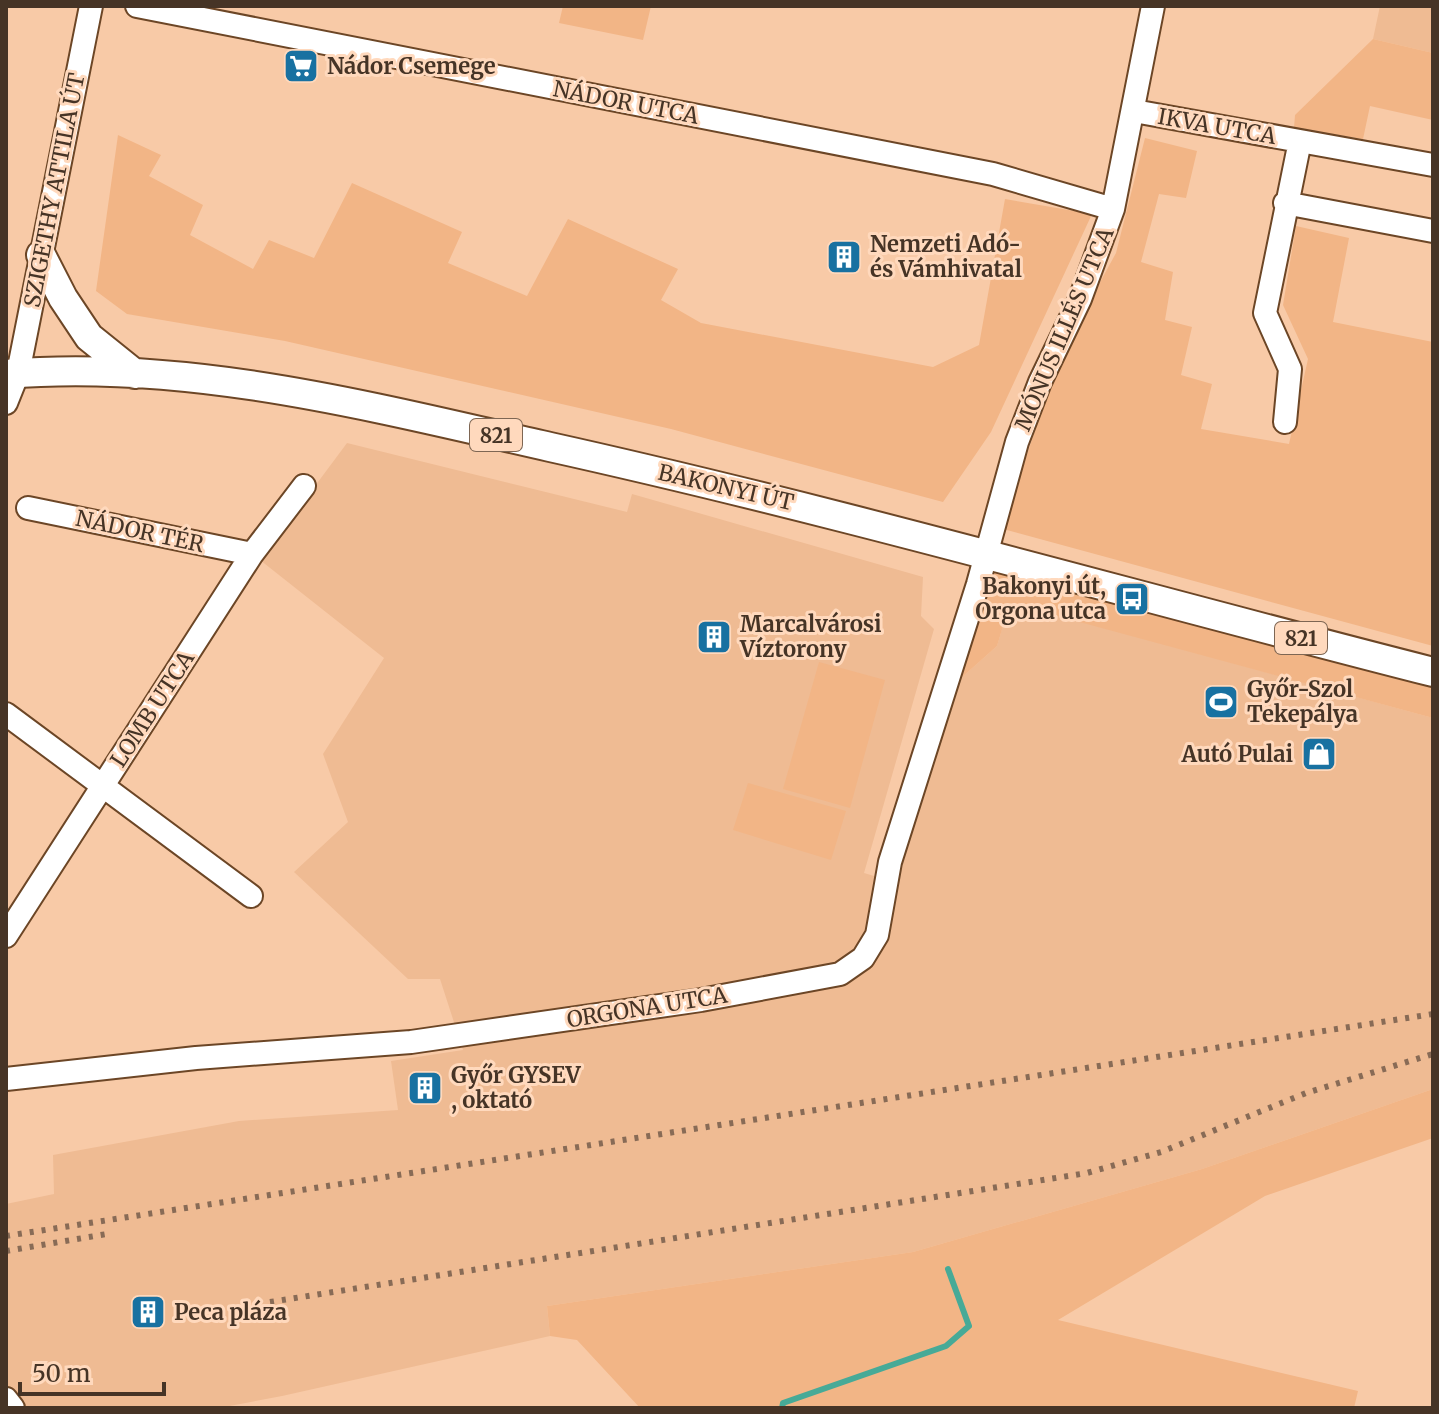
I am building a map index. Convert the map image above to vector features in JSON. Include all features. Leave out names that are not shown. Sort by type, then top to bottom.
[{"type":"main road","points":[[41,255],[63,298],[89,337],[135,374]]},
{"type":"main road","name":"BAKONYI ÚT","points":[[12,374],[135,374],[251,385],[346,401],[748,491],[1433,672]]},
{"type":"street","name":"SZIGETHY ATTILA ÚT","points":[[6,403],[41,255],[91,6]]},
{"type":"street","name":"NÁDOR UTCA","points":[[137,6],[993,174],[1113,209]]},
{"type":"street","name":"MÓNUS ILLÉS UTCA","points":[[986,555],[1017,442],[1040,382],[1080,299],[1113,209],[1153,6]]},
{"type":"street","name":"IKVA UTCA","points":[[1134,111],[1433,165]]},
{"type":"street","name":"IKVA UTCA","points":[[1285,422],[1290,369],[1265,313],[1300,141]]},
{"type":"street","points":[[1285,203],[1433,231]]},
{"type":"street","name":"LOMB UTCA","points":[[6,936],[252,554],[304,486]]},
{"type":"street","name":"NÁDOR TÉR","points":[[28,508],[252,554]]},
{"type":"street","name":"ORGONA UTCA","points":[[6,1079],[196,1058],[411,1042],[701,1000],[840,974],[863,958],[877,935],[890,862],[986,555]]},
{"type":"street","points":[[6,714],[251,896]]},
{"type":"street","points":[[6,1399],[13,1408]]},
{"type":"shaded area","points":[[563,6],[651,6],[643,40],[559,23]]},
{"type":"shaded area","points":[[1380,6],[1433,6],[1433,53],[1373,39]]},
{"type":"shaded area","points":[[1373,39],[1433,53],[1433,120],[1370,106],[1363,139],[1294,128],[1295,115]]},
{"type":"shaded area","points":[[118,135],[161,155],[149,176],[203,205],[190,235],[253,269],[269,240],[314,258],[352,183],[462,232],[448,263],[527,296],[568,219],[678,269],[661,300],[701,323],[933,367],[979,345],[1005,199],[1092,214],[991,432],[943,502],[671,429],[285,341],[127,314],[96,291]]},
{"type":"shaded area","points":[[1145,138],[1197,151],[1186,198],[1159,194],[1141,262],[1173,272],[1165,320],[1192,327],[1181,375],[1212,384],[1201,429],[1289,444],[1308,359],[1283,305],[1296,226],[1349,238],[1333,322],[1433,342],[1433,646],[1003,529],[1058,359],[1116,253]]},
{"type":"shaded area","points":[[347,443],[627,512],[632,494],[923,577],[921,616],[934,629],[864,873],[894,882],[950,688],[997,646],[1010,602],[1433,718],[1433,1089],[1202,1169],[913,1252],[547,1306],[550,1336],[282,1396],[219,1408],[6,1408],[6,1204],[54,1194],[53,1155],[239,1121],[398,1110],[391,1061],[463,1050],[440,979],[408,979],[294,872],[348,822],[323,754],[384,658],[260,560]]},
{"type":"shaded area","points":[[994,564],[1433,673],[1433,718],[1010,603],[997,646],[950,688],[974,637]]},
{"type":"shaded area","points":[[819,662],[885,680],[850,808],[783,789]]},
{"type":"shaded area","points":[[748,783],[846,811],[831,860],[733,830]]},
{"type":"shaded area","points":[[1433,1089],[1433,1138],[1265,1196],[1058,1320],[1358,1391],[1354,1408],[640,1408],[577,1340],[550,1336],[547,1306],[913,1252],[1202,1169]]},
{"type":"waterway","points":[[782,1408],[783,1403],[946,1346],[969,1326],[948,1269]]},
{"type":"railway","points":[[6,1236],[1433,1014]]},
{"type":"railway","points":[[270,1302],[1087,1173],[1161,1152],[1306,1093],[1433,1054]]},
{"type":"railway","points":[[6,1251],[107,1234]]},
{"type":"place","name":"Nádor Csemege","points":[[301,66]]},
{"type":"place","name":"Nemzeti Adó- és Vámhivatal","points":[[844,257]]},
{"type":"place","name":"Bakonyi út, Orgona utca","points":[[1132,599]]},
{"type":"place","name":"Marcalvárosi Víztorony","points":[[714,637]]},
{"type":"place","name":"Győr-Szol Tekepálya","points":[[1221,702]]},
{"type":"place","name":"Autó Pulai","points":[[1319,754]]},
{"type":"place","name":"Győr GYSEV , oktató","points":[[425,1088]]},
{"type":"place","name":"Peca pláza","points":[[148,1312]]}]
